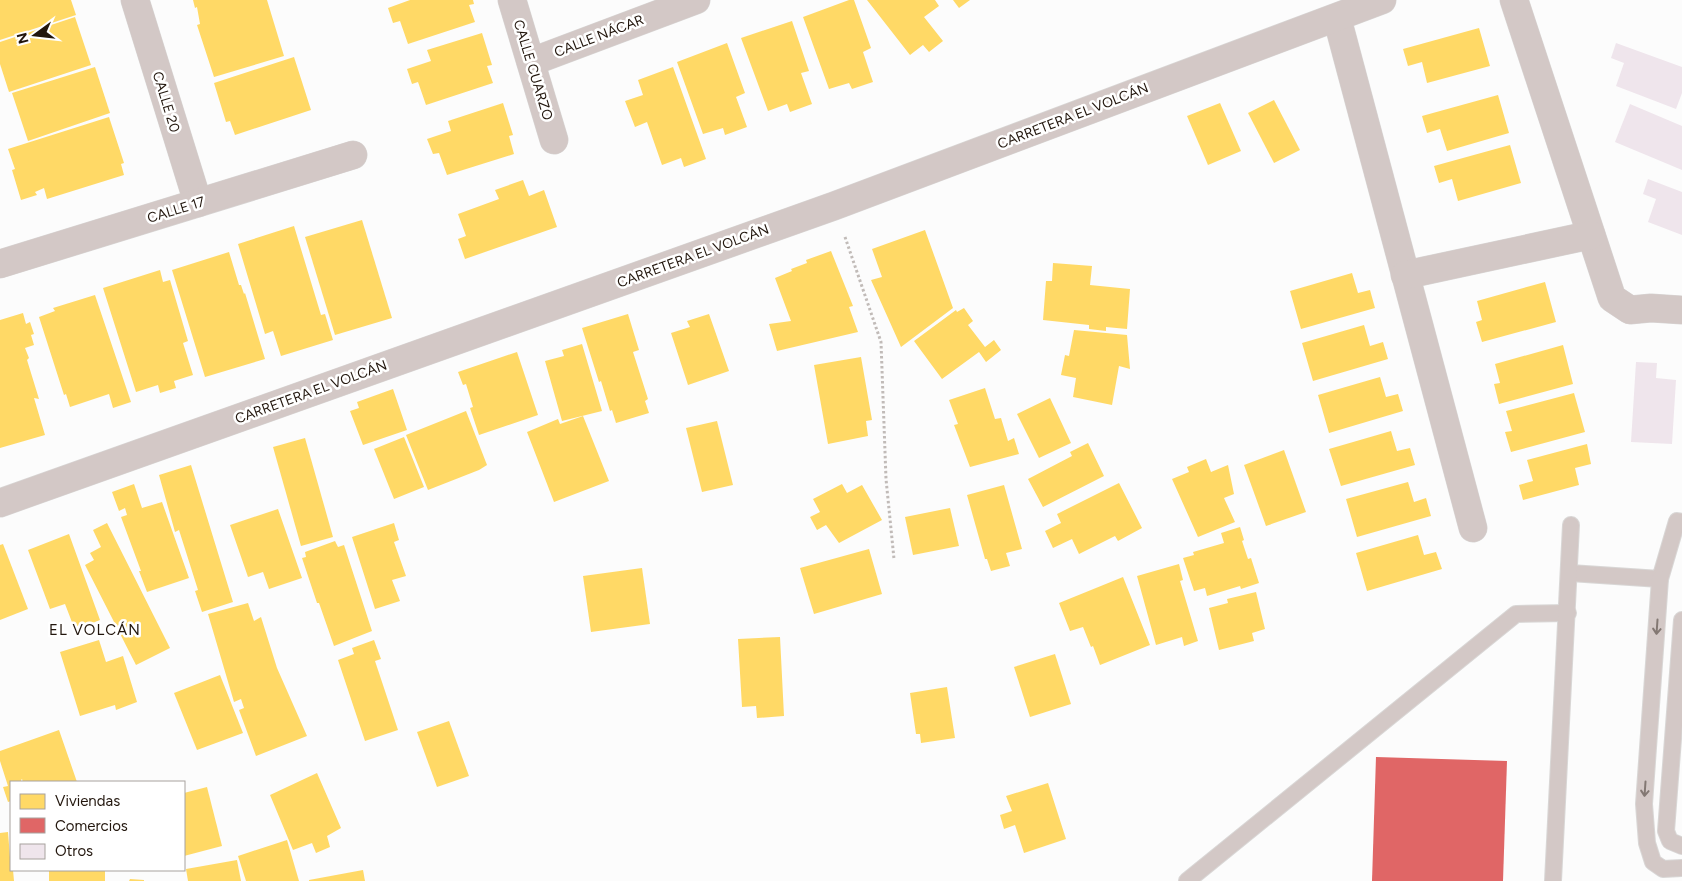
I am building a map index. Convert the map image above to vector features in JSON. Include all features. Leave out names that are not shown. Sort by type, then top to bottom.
[{"type":"street","name":"CALLE 20","points":[[135,0],[198,203]]},
{"type":"street","name":"CALLE CUARZO","points":[[512,0],[554,140]]},
{"type":"street","name":"CALLE NÁCAR","points":[[531,62],[696,0]]},
{"type":"street","name":"CARRETERA EL VOLCÁN","points":[[0,503],[834,206],[1382,0]]},
{"type":"street","points":[[1514,0],[1612,298],[1630,310],[1651,308],[1682,310]]},
{"type":"street","points":[[1337,18],[1474,528]]},
{"type":"street","name":"CALLE 17","points":[[0,264],[353,155]]},
{"type":"street","points":[[1406,275],[1591,234]]},
{"type":"lane","points":[[1682,522],[1677,521],[1660,579],[1644,804],[1646,843],[1653,862],[1663,869],[1682,868]]},
{"type":"lane","points":[[1553,881],[1571,525]]},
{"type":"lane","points":[[1570,573],[1660,579]]},
{"type":"lane","points":[[1187,881],[1516,614],[1568,614]]},
{"type":"lane","points":[[1682,620],[1666,831],[1670,841],[1682,846]]},
{"type":"path","points":[[834,206],[881,342],[886,479],[894,559]]},
{"type":"building: Viviendas","points":[[0,0],[71,0],[76,15],[0,40]]},
{"type":"building: Viviendas","points":[[193,0],[267,0],[284,56],[214,77],[197,25],[200,24],[197,7],[195,8]]},
{"type":"building: Viviendas","points":[[410,0],[473,0],[474,4],[469,5],[475,22],[408,44],[400,21],[393,23],[388,8]]},
{"type":"building: Viviendas","points":[[849,0],[854,0],[871,48],[863,52],[873,82],[852,89],[849,83],[829,89],[803,17]]},
{"type":"building: Viviendas","points":[[867,0],[935,0],[939,6],[924,17],[943,41],[929,52],[923,45],[910,55]]},
{"type":"building: Viviendas","points":[[953,0],[970,0],[959,8]]},
{"type":"building: Viviendas","points":[[75,17],[91,65],[9,92],[0,64],[0,42]]},
{"type":"building: Viviendas","points":[[792,21],[809,71],[801,73],[812,104],[790,112],[787,104],[768,111],[741,38]]},
{"type":"building: Viviendas","points":[[1479,28],[1490,66],[1427,83],[1422,62],[1408,66],[1403,49]]},
{"type":"building: Viviendas","points":[[482,33],[492,65],[487,66],[493,83],[426,105],[418,82],[412,84],[407,69],[431,61],[427,50]]},
{"type":"building: Viviendas","points":[[727,43],[745,93],[736,97],[747,127],[725,135],[723,128],[703,134],[677,62]]},
{"type":"building: Viviendas","points":[[294,57],[311,110],[235,135],[230,121],[226,122],[214,83]]},
{"type":"building: Viviendas","points":[[95,67],[110,113],[28,141],[12,93]]},
{"type":"building: Viviendas","points":[[673,67],[706,159],[684,167],[681,158],[662,165],[647,122],[635,127],[625,101],[643,95],[638,80]]},
{"type":"building: Viviendas","points":[[1498,95],[1509,133],[1447,151],[1440,129],[1427,133],[1422,116]]},
{"type":"building: Viviendas","points":[[1274,100],[1300,150],[1274,163],[1248,113]]},
{"type":"building: Viviendas","points":[[503,103],[513,135],[509,136],[514,154],[447,175],[439,153],[433,154],[427,139],[451,131],[448,121]]},
{"type":"building: Viviendas","points":[[1220,103],[1241,151],[1208,165],[1187,116]]},
{"type":"building: Viviendas","points":[[109,117],[124,163],[121,164],[124,175],[47,199],[44,188],[35,192],[37,195],[21,200],[12,170],[15,169],[8,149]]},
{"type":"building: Viviendas","points":[[1510,145],[1521,183],[1458,201],[1452,179],[1439,183],[1434,166]]},
{"type":"building: Viviendas","points":[[523,180],[529,196],[544,190],[557,227],[465,259],[458,239],[466,236],[458,214],[499,199],[495,190]]},
{"type":"building: Viviendas","points":[[362,220],[392,318],[335,335],[305,237]]},
{"type":"building: Viviendas","points":[[294,226],[321,315],[325,314],[333,340],[281,356],[273,331],[265,334],[238,244]]},
{"type":"building: Viviendas","points":[[925,230],[953,308],[901,347],[871,280],[882,277],[872,249]]},
{"type":"building: Viviendas","points":[[831,251],[853,306],[849,307],[858,332],[777,351],[769,324],[791,321],[775,278],[807,263],[806,260]]},
{"type":"building: Viviendas","points":[[229,252],[239,285],[241,285],[245,293],[265,359],[205,377],[172,270]]},
{"type":"building: Viviendas","points":[[1053,263],[1092,266],[1090,285],[1130,289],[1127,329],[1106,327],[1106,331],[1089,329],[1089,325],[1043,320],[1046,281],[1052,281]]},
{"type":"building: Viviendas","points":[[160,270],[163,282],[170,280],[188,341],[183,343],[193,375],[174,381],[176,388],[160,393],[158,385],[136,392],[103,288]]},
{"type":"building: Viviendas","points":[[1352,273],[1358,293],[1370,290],[1375,308],[1301,329],[1290,291]]},
{"type":"building: Viviendas","points":[[1545,282],[1556,322],[1482,342],[1476,322],[1482,320],[1477,301]]},
{"type":"building: Viviendas","points":[[95,295],[131,402],[113,408],[109,394],[70,407],[66,394],[64,395],[39,317],[55,311],[53,308]]},
{"type":"building: Viviendas","points":[[964,308],[973,321],[968,325],[985,347],[994,340],[1001,350],[986,362],[979,352],[942,379],[914,341],[956,310],[957,312]]},
{"type":"building: Viviendas","points":[[23,313],[26,324],[30,322],[34,334],[31,335],[34,345],[25,348],[39,399],[34,398],[45,435],[0,448],[0,320]]},
{"type":"building: Viviendas","points":[[628,314],[639,350],[633,352],[648,399],[645,401],[649,413],[616,423],[612,410],[610,411],[601,381],[599,382],[582,328]]},
{"type":"building: Viviendas","points":[[709,314],[729,371],[688,385],[671,333],[690,327],[687,321]]},
{"type":"building: Viviendas","points":[[1364,325],[1370,346],[1383,342],[1388,359],[1313,381],[1302,343]]},
{"type":"building: Viviendas","points":[[1074,330],[1127,335],[1130,369],[1119,366],[1112,405],[1073,397],[1076,378],[1061,375],[1065,355],[1069,356]]},
{"type":"building: Viviendas","points":[[582,344],[602,411],[562,421],[545,361],[564,356],[562,350]]},
{"type":"building: Viviendas","points":[[1563,345],[1573,384],[1499,404],[1494,384],[1500,383],[1495,364]]},
{"type":"building: Viviendas","points":[[517,352],[538,415],[479,435],[470,408],[473,407],[466,384],[463,385],[458,372]]},
{"type":"building: Viviendas","points":[[861,357],[872,420],[866,421],[868,436],[828,444],[814,365]]},
{"type":"building: Viviendas","points":[[1380,377],[1386,397],[1398,394],[1403,411],[1329,433],[1318,395]]},
{"type":"building: Viviendas","points":[[985,388],[995,419],[1001,418],[1008,441],[1014,438],[1019,454],[970,467],[954,425],[958,424],[949,400]]},
{"type":"building: Viviendas","points":[[393,389],[407,430],[363,445],[350,411],[359,408],[357,402]]},
{"type":"building: Viviendas","points":[[1574,393],[1585,432],[1511,452],[1505,432],[1512,431],[1506,411]]},
{"type":"building: Viviendas","points":[[1050,398],[1071,443],[1039,458],[1017,414]]},
{"type":"building: Viviendas","points":[[466,411],[487,465],[428,490],[406,435]]},
{"type":"building: Viviendas","points":[[583,416],[609,481],[554,502],[527,432],[558,419],[560,424]]},
{"type":"building: Viviendas","points":[[717,421],[733,485],[702,492],[686,428]]},
{"type":"building: Viviendas","points":[[1391,431],[1397,451],[1410,448],[1415,465],[1341,486],[1329,449]]},
{"type":"building: Viviendas","points":[[404,437],[424,487],[394,499],[374,449]]},
{"type":"building: Viviendas","points":[[305,438],[333,537],[301,546],[273,447]]},
{"type":"building: Viviendas","points":[[1088,443],[1104,476],[1043,507],[1028,479],[1072,456],[1070,452]]},
{"type":"building: Viviendas","points":[[1587,444],[1591,464],[1575,468],[1579,485],[1523,500],[1519,485],[1533,481],[1527,460]]},
{"type":"building: Viviendas","points":[[1284,450],[1306,512],[1266,526],[1244,465]]},
{"type":"building: Viviendas","points":[[1206,459],[1211,472],[1228,465],[1234,494],[1224,498],[1235,522],[1198,537],[1172,479],[1189,472],[1187,467]]},
{"type":"building: Viviendas","points":[[191,465],[233,602],[202,612],[195,591],[198,590],[179,530],[175,532],[159,475]]},
{"type":"building: Viviendas","points":[[1408,482],[1414,502],[1426,498],[1431,516],[1357,537],[1346,499]]},
{"type":"building: Viviendas","points":[[1119,483],[1142,528],[1118,541],[1115,536],[1079,554],[1072,539],[1053,548],[1045,531],[1061,523],[1057,514]]},
{"type":"building: Viviendas","points":[[134,484],[142,508],[162,502],[189,578],[147,592],[121,517],[127,515],[125,508],[119,511],[112,492]]},
{"type":"building: Viviendas","points":[[842,484],[847,493],[862,485],[882,520],[839,543],[826,525],[817,530],[810,517],[820,512],[813,499]]},
{"type":"building: Viviendas","points":[[1004,485],[1022,549],[1006,553],[1010,566],[991,571],[987,559],[985,559],[967,495]]},
{"type":"building: Viviendas","points":[[950,508],[959,546],[913,555],[905,517]]},
{"type":"building: Viviendas","points":[[278,509],[302,578],[269,589],[263,572],[248,577],[230,525]]},
{"type":"building: Viviendas","points":[[107,523],[170,648],[136,665],[85,565],[94,560],[90,553],[101,547],[93,530]]},
{"type":"building: Viviendas","points":[[394,523],[399,540],[394,542],[406,576],[392,580],[400,601],[375,609],[352,537]]},
{"type":"building: Viviendas","points":[[1240,527],[1248,559],[1251,558],[1259,583],[1241,589],[1240,586],[1207,596],[1205,588],[1194,591],[1183,558],[1194,555],[1193,552],[1224,543],[1221,533]]},
{"type":"building: Viviendas","points":[[69,534],[100,620],[75,630],[65,604],[50,609],[28,550]]},
{"type":"building: Viviendas","points":[[1418,535],[1424,555],[1436,552],[1442,569],[1367,591],[1356,553]]},
{"type":"building: Viviendas","points":[[335,541],[338,547],[344,545],[372,631],[334,646],[302,558],[306,557],[305,552]]},
{"type":"building: Viviendas","points":[[3,544],[28,609],[0,620],[0,545]]},
{"type":"building: Viviendas","points":[[869,549],[882,594],[814,614],[800,568]]},
{"type":"building: Viviendas","points":[[1179,564],[1183,580],[1180,581],[1198,641],[1184,646],[1182,637],[1156,645],[1137,576]]},
{"type":"building: Viviendas","points":[[642,568],[650,624],[591,632],[583,576]]},
{"type":"building: Viviendas","points":[[1123,577],[1150,645],[1100,665],[1083,627],[1070,631],[1059,603]]},
{"type":"building: Viviendas","points":[[1256,592],[1265,629],[1252,633],[1254,641],[1219,650],[1209,608],[1228,603],[1227,599]]},
{"type":"building: Viviendas","points":[[248,603],[254,621],[261,617],[277,668],[307,736],[256,756],[239,710],[244,708],[241,699],[234,702],[208,614]]},
{"type":"building: Viviendas","points":[[780,637],[784,716],[757,718],[756,706],[742,707],[738,639]]},
{"type":"building: Viviendas","points":[[99,640],[106,662],[123,656],[137,702],[116,710],[115,705],[80,716],[60,652]]},
{"type":"building: Viviendas","points":[[374,640],[381,659],[375,661],[398,730],[365,741],[338,660],[354,654],[352,648]]},
{"type":"building: Viviendas","points":[[1055,654],[1071,704],[1030,717],[1014,667]]},
{"type":"building: Viviendas","points":[[220,675],[243,733],[197,750],[174,693]]},
{"type":"building: Viviendas","points":[[947,687],[955,738],[921,743],[920,734],[916,734],[910,693]]},
{"type":"building: Viviendas","points":[[449,721],[469,776],[437,787],[417,732]]},
{"type":"building: Viviendas","points":[[59,730],[77,781],[23,781],[22,779],[21,781],[10,781],[10,801],[8,802],[3,787],[8,786],[0,761],[0,751]]},
{"type":"building: Viviendas","points":[[317,773],[341,828],[327,836],[330,847],[316,853],[312,843],[293,850],[270,795]]},
{"type":"building: Viviendas","points":[[1048,783],[1066,839],[1024,853],[1015,825],[1004,829],[1000,815],[1012,811],[1006,796]]},
{"type":"building: Viviendas","points":[[207,787],[222,846],[185,856],[185,793]]},
{"type":"building: Viviendas","points":[[8,832],[10,871],[13,871],[14,881],[0,881],[0,833]]},
{"type":"building: Viviendas","points":[[287,840],[299,881],[246,881],[238,856]]},
{"type":"building: Viviendas","points":[[237,860],[241,881],[188,881],[186,869]]},
{"type":"building: Viviendas","points":[[363,870],[365,881],[309,881],[309,880]]},
{"type":"building: Viviendas","points":[[49,871],[105,871],[105,881],[49,881]]},
{"type":"building: Viviendas","points":[[130,879],[144,880],[144,881],[129,881]]},
{"type":"building: Comercios","points":[[1376,757],[1507,761],[1503,881],[1372,881]]},
{"type":"building: Otros","points":[[1616,43],[1682,67],[1682,93],[1676,109],[1616,86],[1624,63],[1611,58]]},
{"type":"building: Otros","points":[[1630,104],[1682,126],[1682,170],[1615,142]]},
{"type":"building: Otros","points":[[1648,179],[1682,192],[1682,235],[1648,222],[1656,199],[1643,194]]},
{"type":"building: Otros","points":[[1636,362],[1657,363],[1656,378],[1676,380],[1672,444],[1631,442]]},
{"type":"district","name":"EL VOLCÁN","points":[[95,630]]}]
